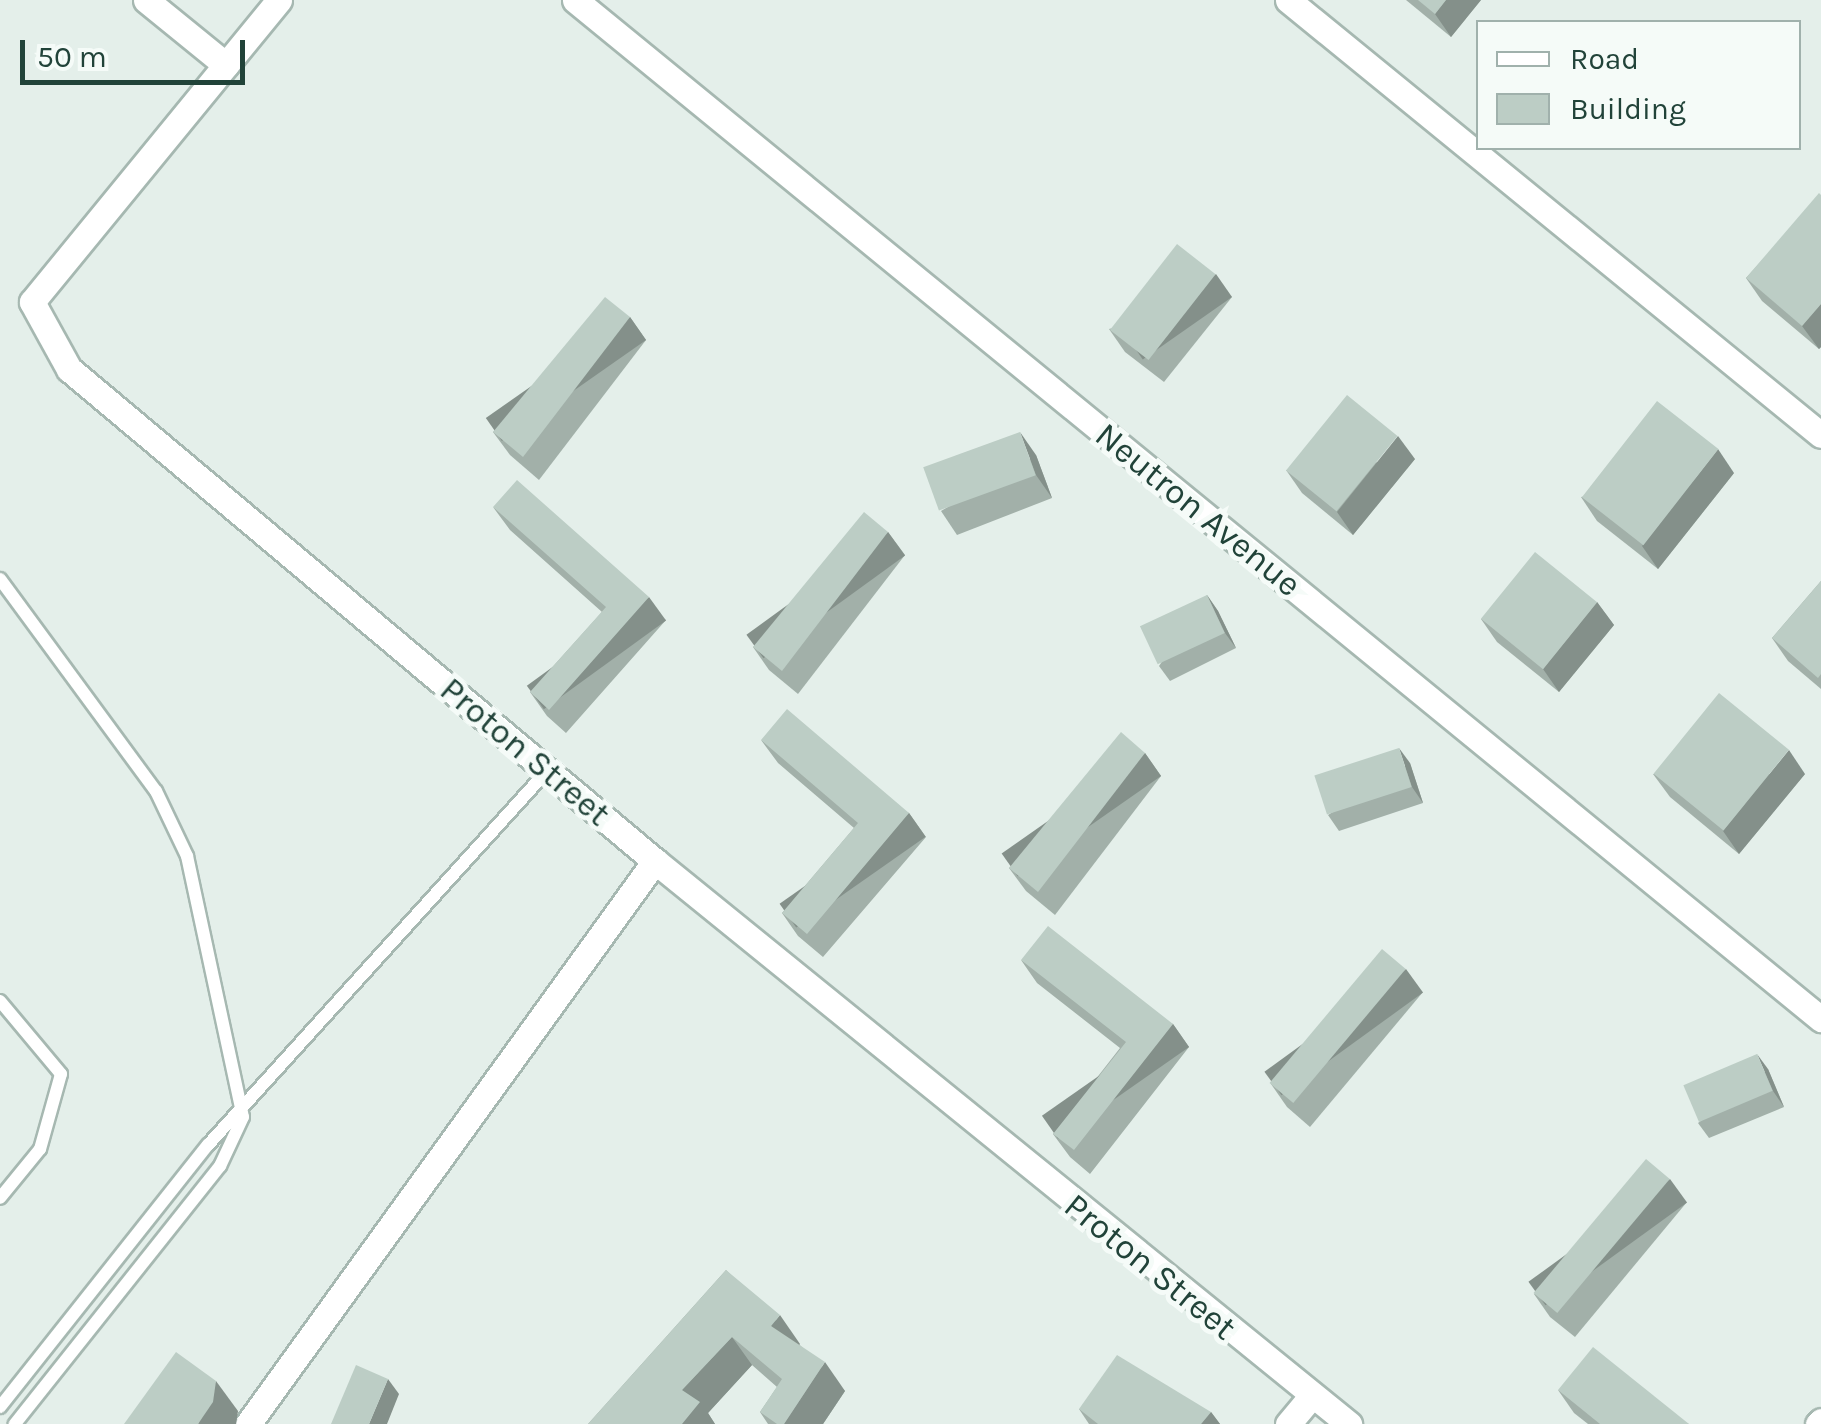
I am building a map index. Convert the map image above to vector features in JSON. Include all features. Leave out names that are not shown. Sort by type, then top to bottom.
[{"type":"street","points":[[146,0],[226,65]]},
{"type":"street","name":"Proton Street","points":[[279,0],[32,302],[40,328],[89,389],[655,861],[1349,1424]]},
{"type":"street","name":"Neutron Avenue","points":[[575,0],[1821,1019]]},
{"type":"street","points":[[1288,0],[1821,435]]},
{"type":"street","points":[[248,1424],[655,861]]},
{"type":"street","points":[[1288,1424],[1312,1395]]},
{"type":"lane","points":[[0,578],[156,791],[187,856],[243,1116],[220,1166],[15,1424]]},
{"type":"lane","points":[[0,1407],[152,1212],[243,1116],[547,770]]},
{"type":"lane","points":[[0,1001],[61,1074],[40,1149],[0,1198]]},
{"type":"lane","points":[[152,1212],[171,1226]]},
{"type":"lane","points":[[70,1318],[89,1332]]},
{"type":"building","points":[[1418,0],[1446,0],[1435,14]]},
{"type":"building","points":[[1819,193],[1821,304],[1802,326],[1746,278]]},
{"type":"building","points":[[1177,244],[1216,274],[1149,360],[1110,330]]},
{"type":"building","points":[[605,297],[630,317],[523,457],[493,432]]},
{"type":"building","points":[[1347,395],[1398,436],[1336,511],[1286,470]]},
{"type":"building","points":[[1657,401],[1718,449],[1643,545],[1582,497]]},
{"type":"building","points":[[1020,432],[1036,475],[939,510],[923,467]]},
{"type":"building","points":[[517,480],[649,597],[549,710],[530,692],[606,607],[493,507]]},
{"type":"building","points":[[864,512],[888,532],[782,671],[753,647]]},
{"type":"building","points":[[1535,552],[1597,602],[1543,669],[1481,619]]},
{"type":"building","points":[[1821,581],[1821,674],[1818,678],[1772,638]]},
{"type":"building","points":[[1207,595],[1225,633],[1158,664],[1140,626]]},
{"type":"building","points":[[1719,693],[1789,750],[1723,830],[1654,774]]},
{"type":"building","points":[[787,709],[909,813],[807,934],[782,913],[858,823],[761,740]]},
{"type":"building","points":[[1121,732],[1145,753],[1038,892],[1009,868]]},
{"type":"building","points":[[1399,748],[1412,787],[1327,814],[1314,776]]},
{"type":"building","points":[[1048,926],[1173,1024],[1074,1150],[1053,1134],[1126,1042],[1021,960]]},
{"type":"building","points":[[1382,949],[1406,969],[1293,1103],[1270,1083]]},
{"type":"building","points":[[1757,1054],[1773,1091],[1699,1122],[1683,1085]]},
{"type":"building","points":[[1646,1159],[1670,1179],[1557,1313],[1534,1293]]},
{"type":"building","points":[[726,1270],[780,1315],[771,1326],[825,1362],[784,1424],[777,1424],[760,1412],[782,1379],[732,1337],[682,1390],[700,1402],[682,1424],[588,1424]]},
{"type":"building","points":[[1593,1347],[1689,1424],[1600,1424],[1558,1390]]},
{"type":"building","points":[[176,1352],[216,1381],[213,1402],[198,1424],[124,1424]]},
{"type":"building","points":[[1117,1355],[1211,1412],[1201,1424],[1098,1424],[1079,1409]]},
{"type":"building","points":[[356,1365],[388,1379],[369,1424],[331,1424]]}]
